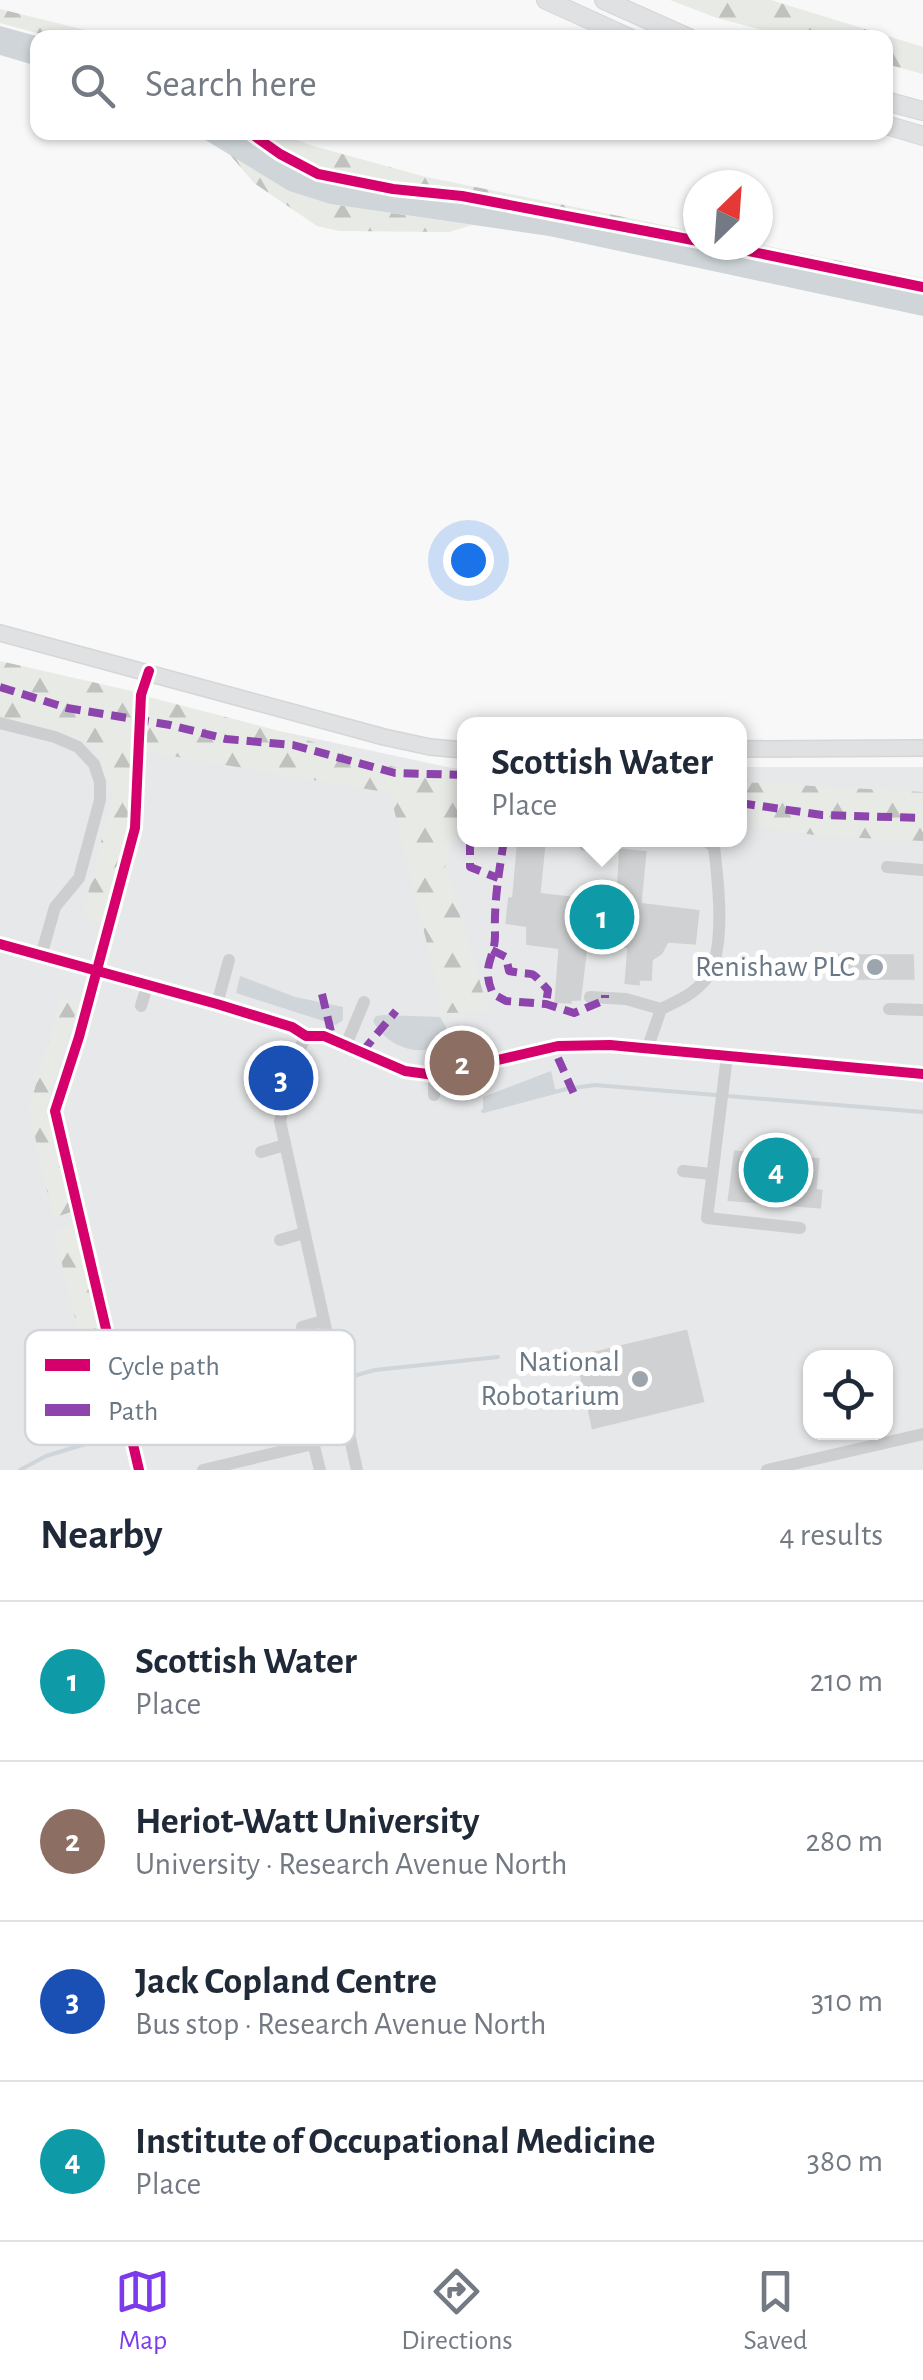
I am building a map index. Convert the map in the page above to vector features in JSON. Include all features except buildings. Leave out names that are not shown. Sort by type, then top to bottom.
[{"type":"highway","points":[[546,0],[612,30]]},
{"type":"highway","points":[[604,0],[672,30]]},
{"type":"highway","points":[[893,103],[923,111]]},
{"type":"highway","points":[[893,127],[923,136]]},
{"type":"main road","points":[[0,632],[384,736],[457,749]]},
{"type":"main road","points":[[747,749],[923,748]]},
{"type":"street","points":[[0,723],[55,737],[78,748],[94,764],[100,782],[100,800],[79,878],[55,907],[41,956]]},
{"type":"street","points":[[590,997],[626,999],[661,1009],[692,994],[710,975],[719,894],[714,847]]},
{"type":"street","points":[[887,867],[923,870]]},
{"type":"street","points":[[0,944],[217,1004],[292,1027],[306,1036]]},
{"type":"street","points":[[217,1004],[229,960]]},
{"type":"street","points":[[141,1006],[147,986]]},
{"type":"street","points":[[346,1045],[364,1002]]},
{"type":"street","points":[[648,1047],[661,1009]]},
{"type":"street","points":[[890,1010],[923,1010]]},
{"type":"street","points":[[325,1330],[280,1120],[300,1042],[306,1036],[316,1034],[405,1072],[434,1075],[558,1046],[648,1047],[922,1070]]},
{"type":"street","points":[[727,1056],[707,1218],[800,1228]]},
{"type":"street","points":[[434,1075],[434,1095]]},
{"type":"street","points":[[261,1152],[285,1145]]},
{"type":"street","points":[[683,1171],[712,1174]]},
{"type":"street","points":[[280,1240],[304,1234]]},
{"type":"street","points":[[302,1326],[323,1320]]},
{"type":"street","points":[[767,1470],[923,1434]]},
{"type":"street","points":[[203,1470],[309,1445]]},
{"type":"street","points":[[313,1445],[320,1470]]},
{"type":"street","points":[[351,1445],[357,1470]]},
{"type":"shaded area","points":[[0,26],[30,34],[30,64],[0,55]]},
{"type":"shaded area","points":[[205,140],[253,140],[320,178],[683,242],[683,260],[771,260],[923,291],[923,316],[549,236],[330,204],[289,191]]},
{"type":"shaded area","points":[[0,671],[457,768],[457,847],[747,847],[747,767],[923,767],[923,1470],[0,1470]]},
{"type":"shaded area","points":[[240,976],[295,997],[343,1007],[343,1020],[336,1025],[236,993]]},
{"type":"shaded area","points":[[384,1015],[440,1017],[446,1027],[445,1043],[425,1050],[395,1044],[373,1021]]},
{"type":"shaded area","points":[[551,1071],[556,1092],[483,1111],[483,1097]]},
{"type":"green space","points":[[670,0],[771,0],[868,30],[762,30]]},
{"type":"green space","points":[[0,9],[85,30],[30,31],[0,23]]},
{"type":"green space","points":[[893,38],[923,47],[923,74],[893,66]]},
{"type":"green space","points":[[259,140],[298,140],[426,177],[683,229],[683,238],[462,196],[393,189],[318,174]]},
{"type":"green space","points":[[226,150],[289,191],[330,204],[473,225],[449,232],[339,231],[317,226],[254,183]]},
{"type":"green space","points":[[773,247],[923,278],[923,287],[773,256]]},
{"type":"green space","points":[[0,661],[136,692],[139,750],[129,823],[103,925],[83,914],[112,798],[98,749],[66,734],[0,716]]},
{"type":"green space","points":[[145,696],[401,769],[457,770],[457,834],[445,866],[489,1012],[444,1013],[390,793],[143,751]]},
{"type":"green space","points":[[747,782],[923,792],[923,841],[821,836],[747,825]]},
{"type":"green space","points":[[61,997],[79,1002],[46,1109],[71,1212],[53,1218],[29,1109]]},
{"type":"green space","points":[[75,1224],[99,1330],[78,1330],[54,1231]]},
{"type":"waterway","points":[[483,1111],[595,1085],[923,1112]]},
{"type":"waterway","points":[[355,1375],[498,1357]]},
{"type":"waterway","points":[[20,1470],[46,1456],[82,1445]]},
{"type":"marked path","points":[[0,687],[67,708],[170,725],[226,739],[293,745],[395,773],[457,775]]},
{"type":"marked path","points":[[747,804],[822,815],[923,818]]},
{"type":"marked path","points":[[470,847],[470,867],[498,878]]},
{"type":"marked path","points":[[503,847],[495,942],[488,968],[493,994],[506,1001],[546,1004],[574,1013],[605,1000],[605,995]]},
{"type":"marked path","points":[[492,950],[506,957],[509,971],[537,978],[548,990],[546,1004]]},
{"type":"marked path","points":[[322,994],[333,1040]]},
{"type":"marked path","points":[[362,1052],[396,1011]]},
{"type":"marked path","points":[[558,1058],[574,1094]]},
{"type":"cycle path","points":[[260,140],[318,174],[393,189],[462,196],[683,238]]},
{"type":"cycle path","points":[[773,256],[923,287]]},
{"type":"cycle path","points":[[106,1330],[55,1111],[135,828],[141,695],[149,671]]},
{"type":"cycle path","points":[[0,944],[217,1004],[292,1027],[306,1036],[324,1036],[405,1071],[434,1075],[558,1046],[610,1045],[923,1074]]},
{"type":"cycle path","points":[[133,1445],[139,1470]]},
{"type":"place","name":"Scottish Water","points":[[602,917]]},
{"type":"place","name":"Renishaw PLC","points":[[875,967]]},
{"type":"place","name":"Heriot-Watt University","points":[[462,1063]]},
{"type":"place","name":"Jack Copland Centre","points":[[281,1078]]},
{"type":"place","name":"Institute of Occupational Medicine","points":[[776,1170]]},
{"type":"place","name":"National Robotarium","points":[[640,1379]]}]
